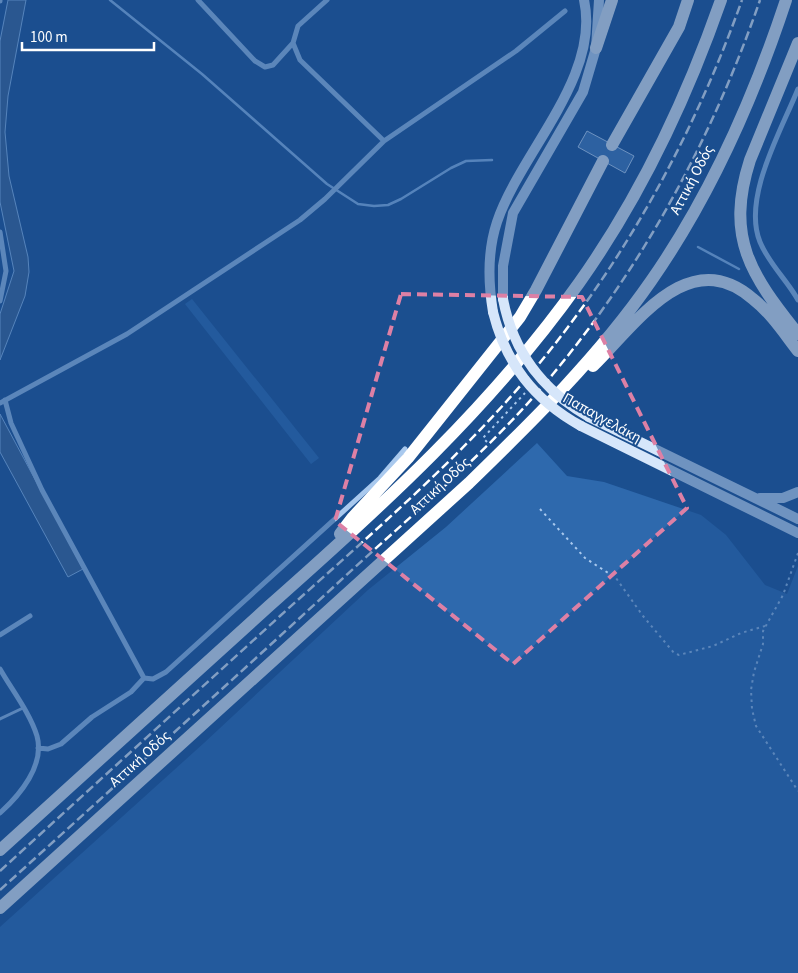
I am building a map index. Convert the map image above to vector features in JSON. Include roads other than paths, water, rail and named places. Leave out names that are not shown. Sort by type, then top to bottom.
[{"type":"highway","points":[[596,48],[612,0]]},
{"type":"highway","points":[[612,145],[679,27],[688,0]]},
{"type":"highway","name":"Αττική Οδός","points":[[0,850],[319,562],[467,420],[502,381],[579,284],[611,235],[657,152],[693,73],[721,0]]},
{"type":"highway","name":"Αττική Οδός","points":[[0,908],[468,482],[537,416],[580,369],[644,290],[694,214],[721,163],[746,108],[786,0]]},
{"type":"highway","points":[[798,43],[748,167],[742,194],[740,219],[742,236],[750,265],[762,287],[798,334]]},
{"type":"highway","points":[[319,562],[353,517],[408,458],[520,317],[603,161]]},
{"type":"highway","points":[[537,416],[594,365],[660,299],[677,288],[693,281],[706,278],[717,279],[752,297],[798,351]]},
{"type":"street","points":[[198,0],[255,61],[265,67],[273,64],[293,43],[298,26],[327,0]]},
{"type":"street","name":"Παπαγγελάκη","points":[[584,0],[585,22],[583,42],[574,75],[513,186],[496,223],[489,262],[493,312],[505,350],[530,388],[555,410],[580,426],[798,533]]},
{"type":"street","name":"Παπαγγελάκη","points":[[599,0],[596,48],[583,92],[513,213],[505,249],[503,299],[512,332],[530,367],[561,399],[589,417],[798,519]]},
{"type":"street","points":[[144,678],[42,490],[2,401],[127,334],[300,220],[325,200],[384,142],[516,51],[565,11]]},
{"type":"street","points":[[293,43],[300,60],[384,142]]},
{"type":"street","points":[[798,89],[761,181],[756,219],[760,241],[768,257],[798,300]]},
{"type":"street","points":[[0,232],[6,271],[5,287],[0,302]]},
{"type":"street","points":[[144,678],[153,679],[166,672],[380,478],[405,449]]},
{"type":"street","points":[[752,496],[772,499],[782,498],[798,492]]},
{"type":"street","points":[[0,635],[30,616]]},
{"type":"street","points":[[0,669],[23,708],[37,737],[38,748],[34,770],[27,782],[0,813]]},
{"type":"street","points":[[38,748],[48,749],[61,744],[92,717],[131,692],[144,678]]},
{"type":"lane","points":[[0,719],[23,708]]},
{"type":"waterway","points":[[110,0],[202,74],[327,184],[358,204],[388,205],[466,161],[492,160]]},
{"type":"waterway","points":[[698,247],[739,269]]},
{"type":"railway","points":[[0,871],[408,501],[499,410],[527,378],[562,336],[594,291],[652,199],[701,101],[723,51],[742,0]]},
{"type":"railway","points":[[0,890],[457,475],[507,426],[553,374],[618,288],[647,243],[698,149],[721,100],[760,0]]}]
